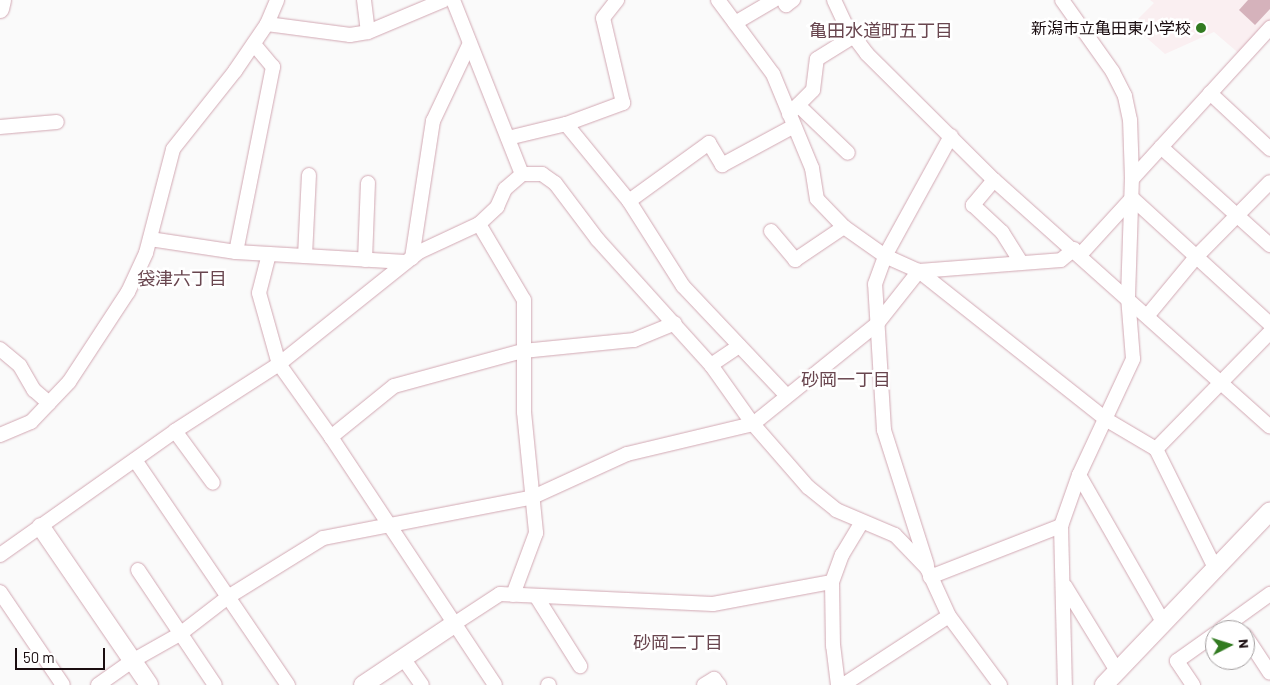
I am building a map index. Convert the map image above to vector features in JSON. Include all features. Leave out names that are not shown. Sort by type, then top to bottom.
[{"type":"street","points":[[0,9],[2,0]]},
{"type":"street","points":[[0,435],[31,422],[69,382],[128,292],[150,239],[173,149],[254,44],[267,24],[277,0]]},
{"type":"street","points":[[364,0],[368,32]]},
{"type":"street","points":[[267,24],[350,35],[368,32],[444,0]]},
{"type":"street","points":[[453,0],[522,174]]},
{"type":"street","points":[[508,138],[566,124],[624,103],[603,18],[617,0]]},
{"type":"street","points":[[718,0],[773,74],[794,115],[812,168],[816,199],[844,226],[885,256],[919,272],[1107,420],[1156,449],[1216,570]]},
{"type":"street","points":[[735,23],[774,0]]},
{"type":"street","points":[[783,0],[786,5],[793,0]]},
{"type":"street","points":[[834,0],[854,36],[867,54],[994,180],[1128,297],[1270,427]]},
{"type":"street","points":[[1062,0],[1094,42],[1125,96],[1130,120],[1132,198],[1128,297],[1133,359],[1107,420],[1080,475],[1061,526],[1065,586],[1062,645],[1065,685]]},
{"type":"street","points":[[1132,179],[1270,28]]},
{"type":"street","points":[[629,201],[709,143],[722,165],[794,115],[813,90],[817,59],[854,36]]},
{"type":"street","points":[[409,260],[433,121],[470,43]]},
{"type":"street","points":[[236,252],[273,67],[254,44]]},
{"type":"street","points":[[1210,93],[1270,149]]},
{"type":"street","points":[[794,115],[848,152]]},
{"type":"street","points":[[0,128],[57,122]]},
{"type":"street","points":[[566,124],[629,201],[683,286],[787,396]]},
{"type":"street","points":[[951,136],[885,256],[875,284],[884,430],[929,573],[949,616],[1000,685]]},
{"type":"street","points":[[1161,147],[1270,245]]},
{"type":"street","points":[[0,555],[175,431],[279,364],[409,260],[478,224],[497,208],[505,189],[522,174],[542,174],[555,183],[598,240],[711,365],[752,424],[808,487],[836,510],[861,523],[895,535],[929,573]]},
{"type":"street","points":[[305,256],[309,175]]},
{"type":"street","points":[[994,180],[973,205],[1002,232],[1021,263]]},
{"type":"street","points":[[1148,315],[1196,257],[1270,182]]},
{"type":"street","points":[[365,260],[368,183]]},
{"type":"street","points":[[98,685],[132,660],[180,634],[228,597],[323,538],[390,527],[533,497],[627,454],[752,424],[877,324],[919,272],[1061,260],[1077,252],[1132,198]]},
{"type":"street","points":[[1132,198],[1270,324]]},
{"type":"street","points":[[478,224],[524,300],[524,412],[536,532],[514,595]]},
{"type":"street","points":[[771,231],[795,260],[844,226]]},
{"type":"street","points":[[150,239],[236,252],[365,260],[409,260]]},
{"type":"street","points":[[269,254],[258,293],[279,364],[331,437],[495,685]]},
{"type":"street","points":[[331,437],[394,386],[523,351],[634,340],[675,323]]},
{"type":"street","points":[[1156,449],[1270,332]]},
{"type":"street","points":[[711,365],[739,346]]},
{"type":"street","points":[[0,349],[20,366],[34,390],[49,403]]},
{"type":"street","points":[[175,431],[213,483]]},
{"type":"street","points":[[135,460],[288,685]]},
{"type":"street","points":[[1080,475],[1162,620]]},
{"type":"street","points":[[1104,685],[1162,620],[1216,570],[1270,511]]},
{"type":"street","points":[[838,685],[833,646],[832,582],[842,555],[861,523]]},
{"type":"street","points":[[929,573],[1061,526]]},
{"type":"street","points":[[41,527],[149,685]]},
{"type":"street","points":[[138,570],[215,685]]},
{"type":"street","points":[[363,685],[500,594],[713,604],[832,582]]},
{"type":"street","points":[[1065,586],[1117,670]]},
{"type":"street","points":[[0,592],[63,685]]},
{"type":"street","points":[[1243,620],[1270,594]]},
{"type":"street","points":[[536,596],[580,666]]},
{"type":"street","points":[[842,685],[949,616]]},
{"type":"street","points":[[1193,685],[1177,661],[1205,641]]},
{"type":"street","points":[[1255,650],[1270,673]]},
{"type":"street","points":[[404,658],[422,685]]},
{"type":"street","points":[[704,685],[714,679],[719,685]]},
{"type":"shaded area","name":"新潟市立亀田東小学校","points":[[1150,0],[1270,0],[1270,24],[1242,56],[1214,32],[1165,54],[1132,25],[1154,3]]},
{"type":"shaded area","points":[[1248,0],[1270,0],[1270,9],[1255,25],[1239,10]]},
{"type":"place","name":"新潟市立亀田東小学校","points":[[1201,28]]},
{"type":"district","name":"亀田水道町五丁目","points":[[881,30]]},
{"type":"district","name":"袋津六丁目","points":[[182,278]]},
{"type":"district","name":"砂岡一丁目","points":[[846,379]]},
{"type":"district","name":"砂岡二丁目","points":[[678,642]]}]
